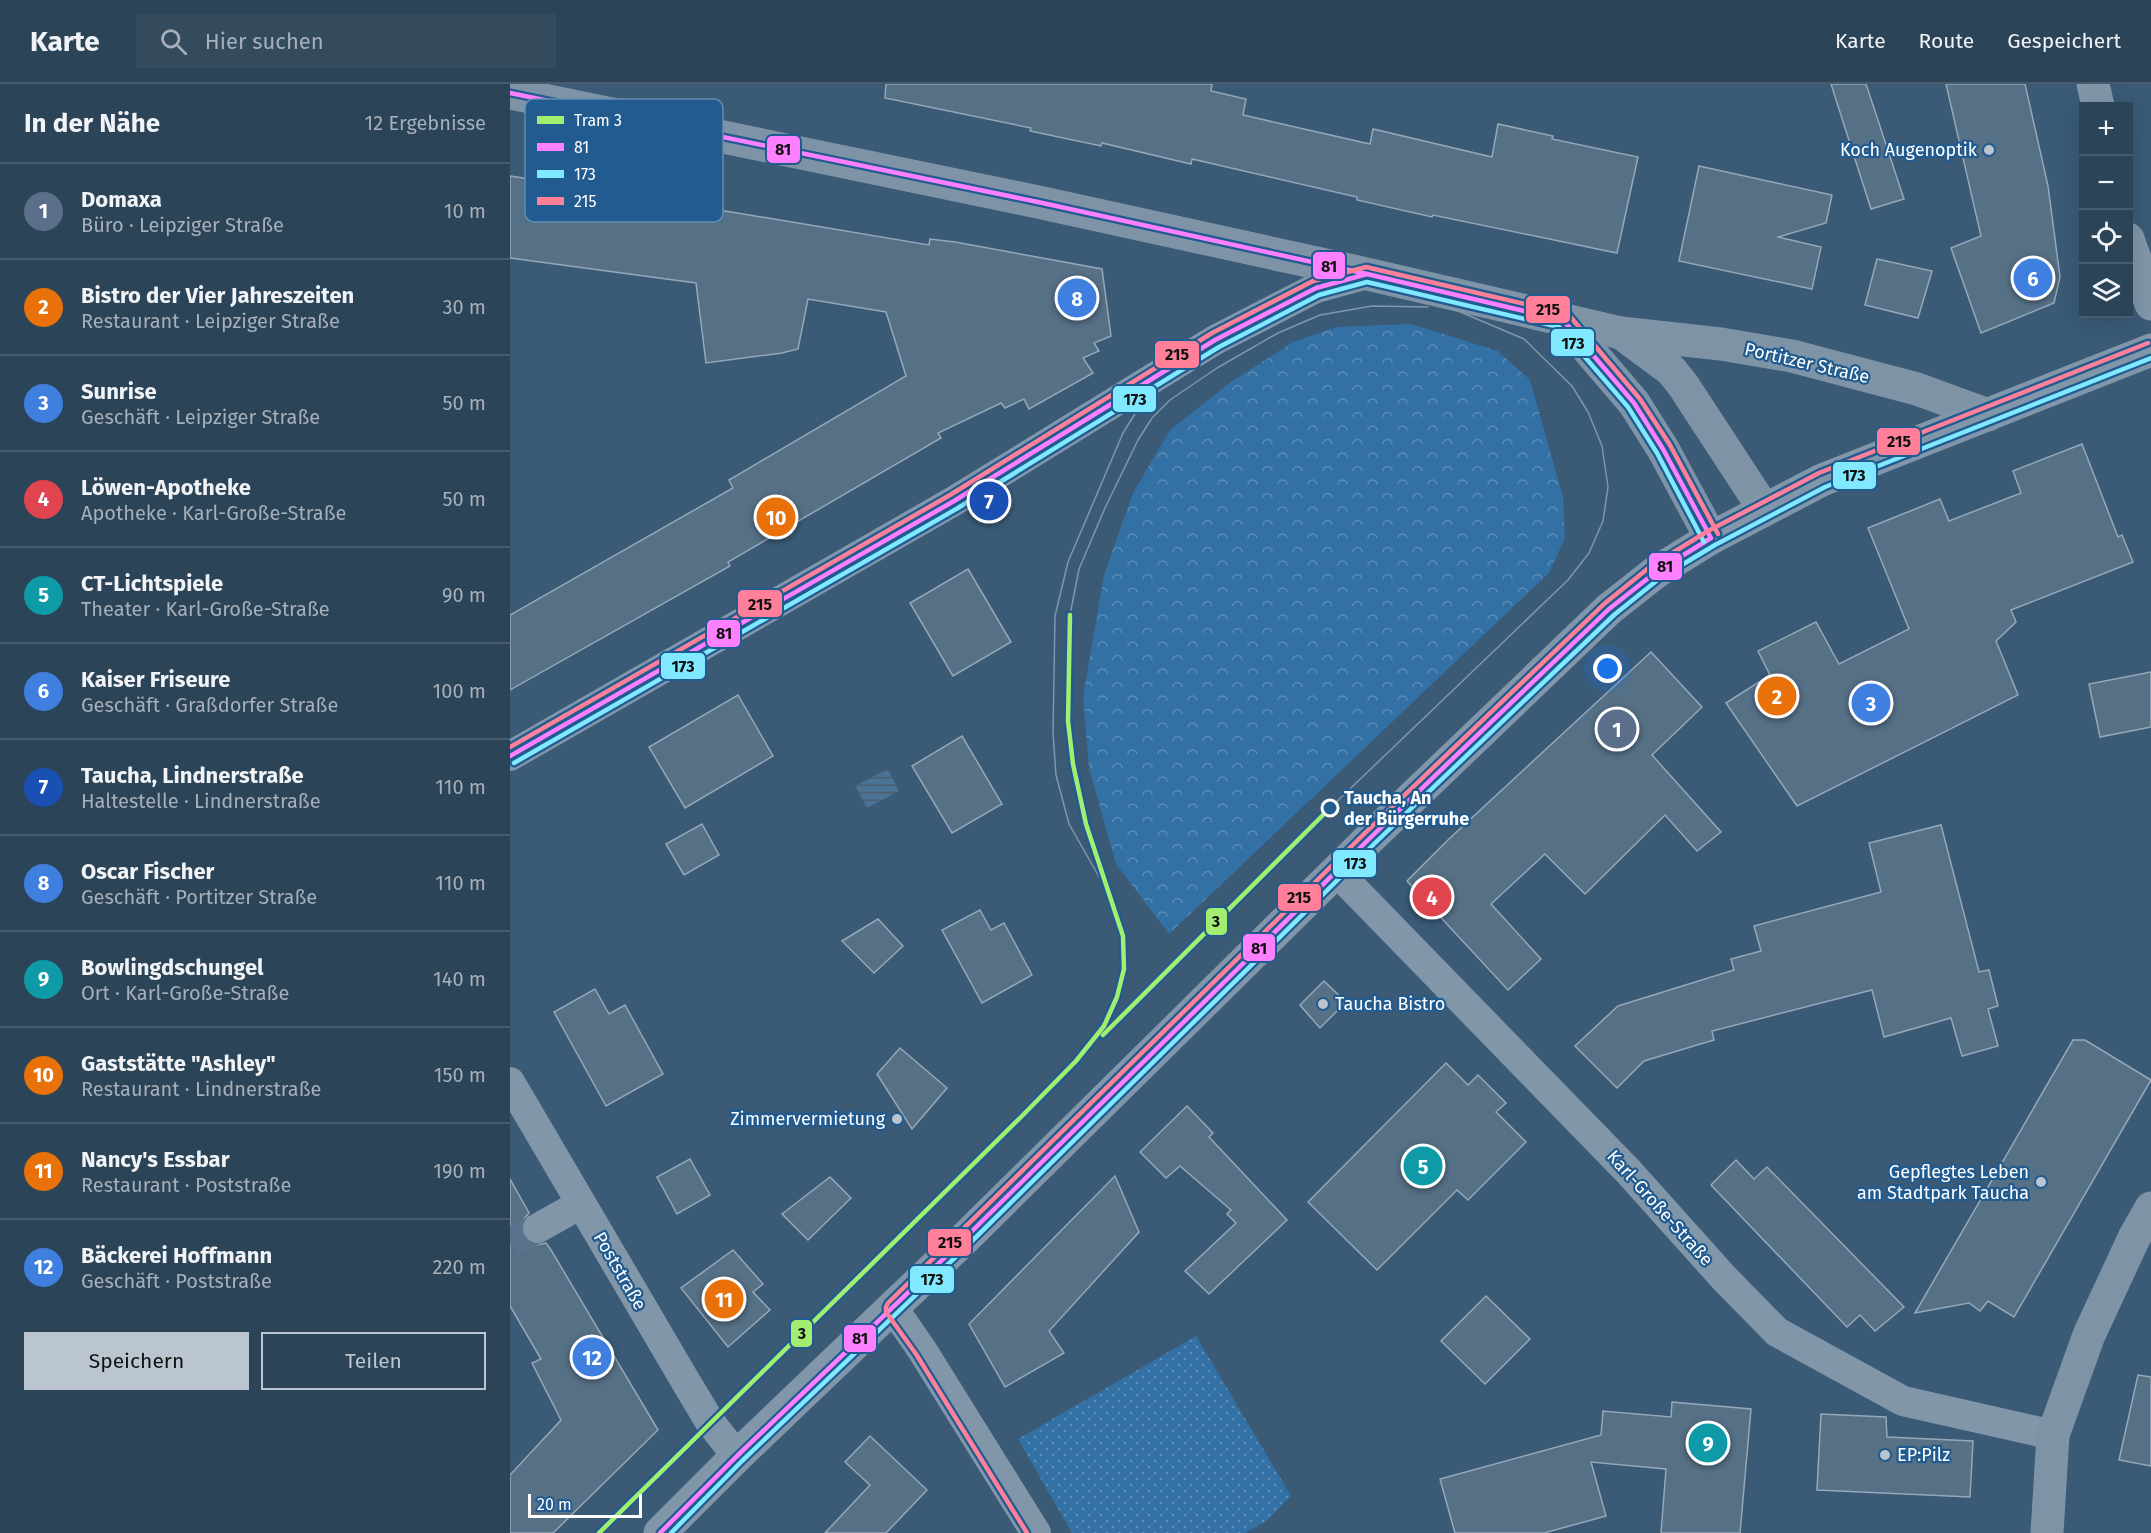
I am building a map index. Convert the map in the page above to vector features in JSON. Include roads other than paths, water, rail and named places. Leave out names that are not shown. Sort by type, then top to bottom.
[{"type":"main road","points":[[2093,84],[2097,102]]},
{"type":"main road","name":"Portitzer Straße","points":[[510,93],[539,99]]},
{"type":"main road","name":"Portitzer Straße","points":[[723,137],[1038,202],[1367,274],[1621,333],[1722,344],[1792,356],[1917,389],[1988,415]]},
{"type":"main road","points":[[2133,253],[2151,304]]},
{"type":"main road","points":[[1563,320],[1634,403],[1663,449],[1711,538]]},
{"type":"main road","name":"Portitzer Straße","points":[[1621,333],[1671,370],[1764,509]]},
{"type":"main road","points":[[660,1533],[737,1456],[893,1308],[1336,872],[1609,609],[1656,572],[1711,538],[1822,480],[2151,350]]},
{"type":"main road","points":[[2047,1533],[2053,1435],[2089,1335],[2134,1238],[2151,1208]]},
{"type":"street","points":[[510,756],[954,501],[1215,340],[1316,288],[1367,274]]},
{"type":"street","name":"Karl-Große-Straße","points":[[1336,872],[1628,1171],[1724,1278],[1777,1332],[1903,1401],[2053,1435]]},
{"type":"street","name":"Poststraße","points":[[510,1082],[710,1422],[737,1456]]},
{"type":"street","points":[[538,1228],[581,1204]]},
{"type":"street","points":[[893,1308],[922,1350],[1036,1533]]},
{"type":"tunnel","points":[[510,1243],[538,1228]]},
{"type":"tram line","points":[[1110,896],[1069,824],[1056,775],[1053,733],[1055,616],[1068,562],[1123,433],[1138,409],[1161,386],[1269,318],[1318,293],[1372,287],[1451,308],[1524,339],[1572,386],[1588,412],[1602,446],[1608,487],[1603,521],[1589,553],[1568,580],[1330,808]]},
{"type":"tram line","points":[[1070,615],[1079,569],[1105,508],[1138,440],[1152,418],[1170,400],[1217,368],[1278,333],[1320,315],[1372,306],[1428,307]]},
{"type":"tram line","name":"3","points":[[599,1533],[1022,1116],[1076,1061],[1104,1026],[1117,997],[1124,969],[1123,936],[1086,824],[1073,764],[1068,721],[1070,615]]},
{"type":"tram line","name":"3","points":[[1103,1035],[1330,808]]},
{"type":"place","name":"Koch Augenoptik","points":[[1989,150]]},
{"type":"place","name":"Kaiser Friseure","points":[[2033,278]]},
{"type":"place","name":"Oscar Fischer","points":[[1077,298]]},
{"type":"place","name":"Taucha, Lindnerstraße","points":[[989,501]]},
{"type":"place","name":"Gaststätte \"Ashley\"","points":[[776,517]]},
{"type":"place","name":"Bistro der Vier Jahreszeiten","points":[[1777,696]]},
{"type":"place","name":"Sunrise","points":[[1871,703]]},
{"type":"place","name":"Domaxa","points":[[1617,729]]},
{"type":"place","name":"Taucha, An der Bürgerruhe","points":[[1330,808]]},
{"type":"place","name":"Löwen-Apotheke","points":[[1432,897]]},
{"type":"place","name":"Taucha Bistro","points":[[1323,1004]]},
{"type":"place","name":"Zimmervermietung","points":[[897,1119]]},
{"type":"place","name":"CT-Lichtspiele","points":[[1423,1166]]},
{"type":"place","name":"Gepflegtes Leben am Stadtpark Taucha","points":[[2041,1182]]},
{"type":"place","name":"Nancy's Essbar","points":[[724,1299]]},
{"type":"place","name":"Bäckerei Hoffmann","points":[[592,1357]]},
{"type":"place","name":"Bowlingdschungel","points":[[1708,1443]]},
{"type":"place","name":"EP:Pilz","points":[[1885,1455]]}]
